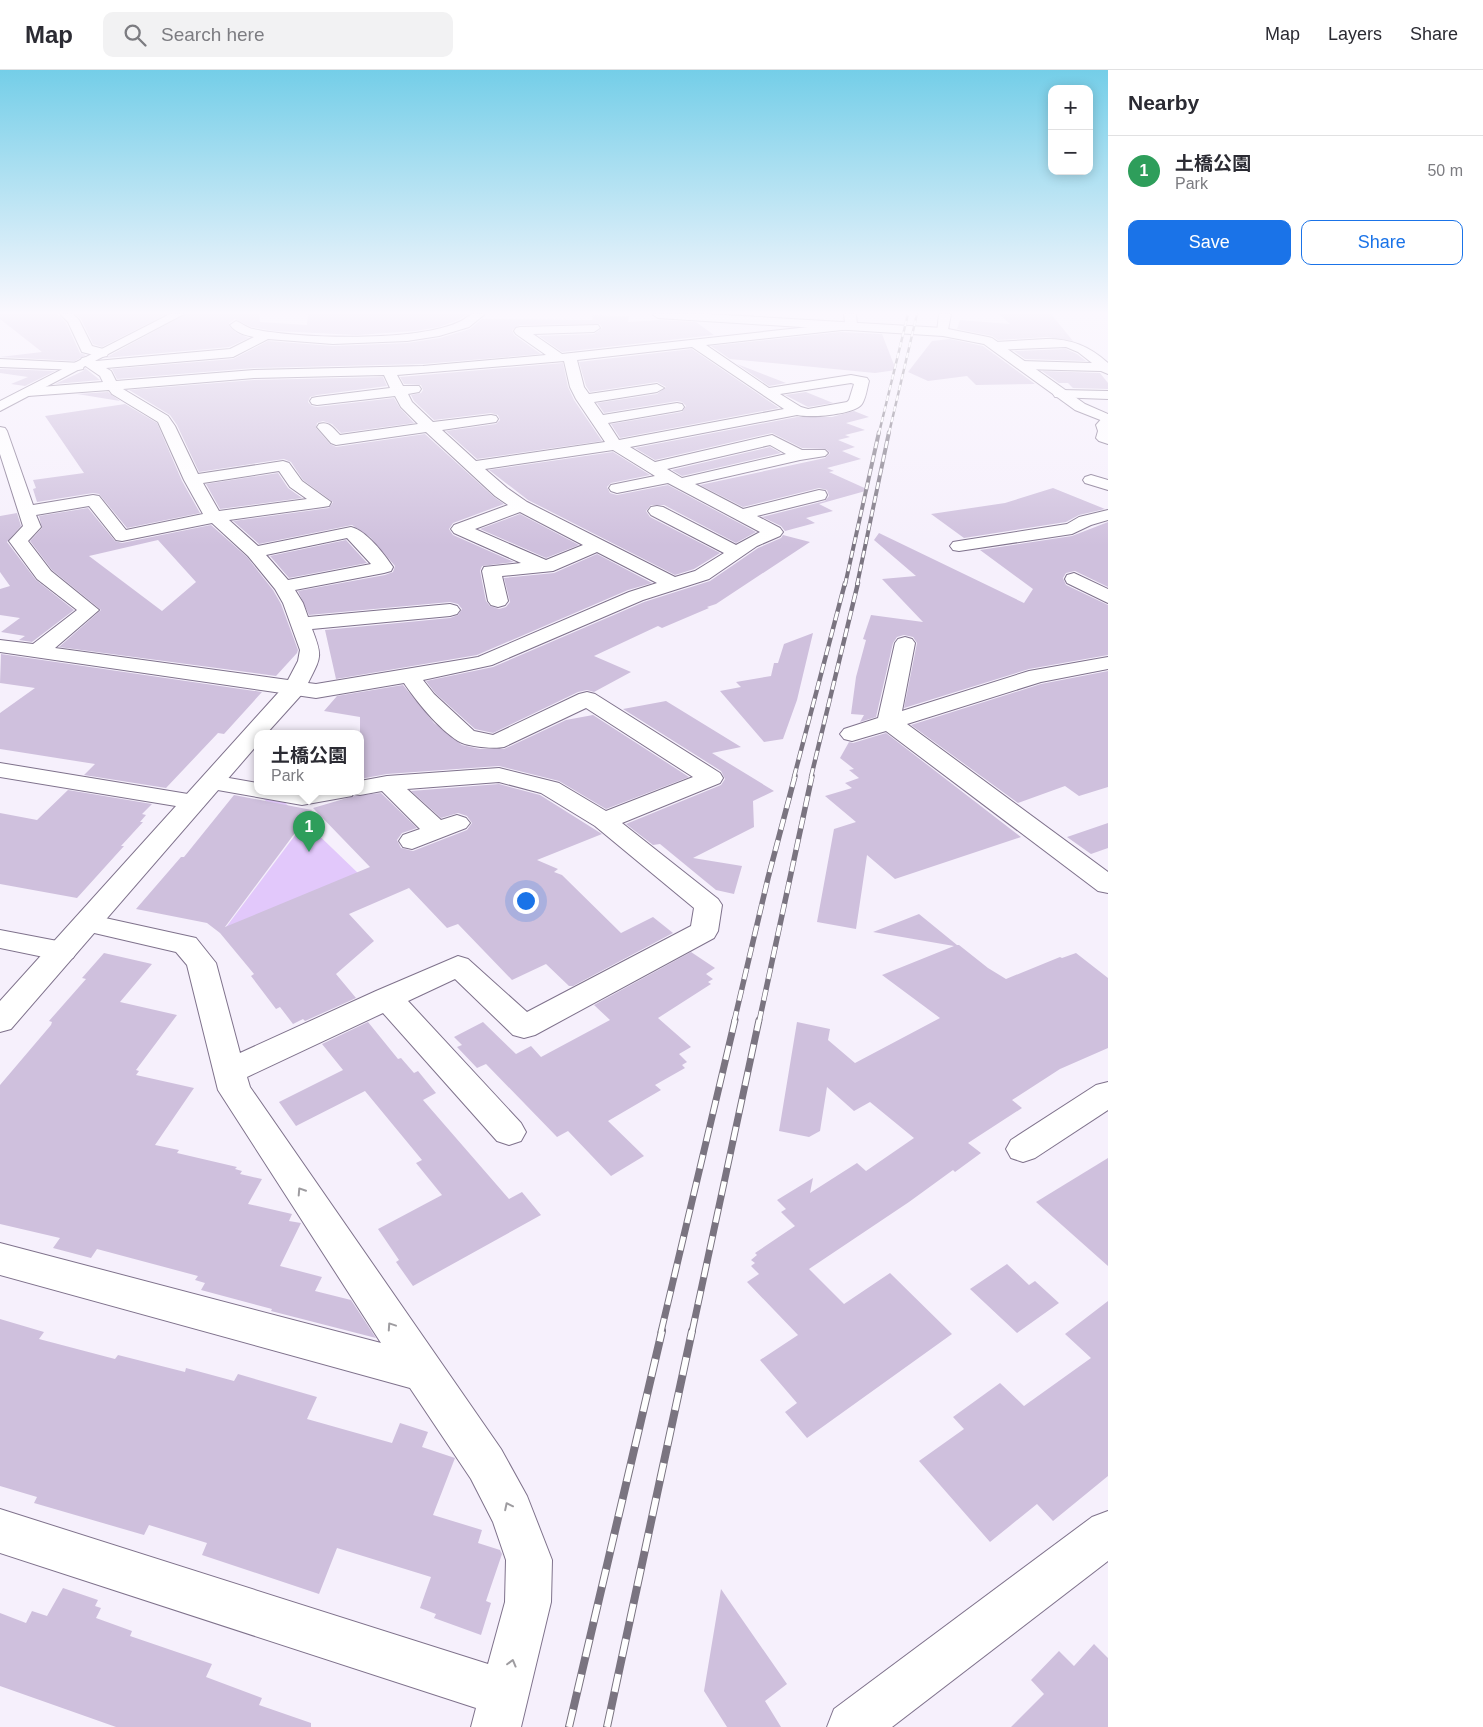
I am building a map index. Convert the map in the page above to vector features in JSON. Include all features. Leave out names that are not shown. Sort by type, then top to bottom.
[{"type":"main road","points":[[0,407],[28,392],[35,391]]},
{"type":"main road","points":[[118,391],[163,418],[202,500],[214,517],[254,552],[283,587],[293,603],[310,650],[309,661],[295,688],[258,730]]},
{"type":"main road","points":[[317,401],[388,391]]},
{"type":"main road","points":[[399,391],[406,404],[501,492],[521,506],[672,584]]},
{"type":"main road","points":[[0,646],[316,691],[410,676],[485,661],[636,596],[702,575],[750,542],[774,532],[649,467],[615,445],[583,399],[583,391]]},
{"type":"main road","points":[[583,399],[635,391]]},
{"type":"main road","points":[[768,392],[772,391]]},
{"type":"main road","points":[[474,466],[615,445],[797,411],[808,413],[851,406],[856,402],[859,391]]},
{"type":"main road","points":[[1056,391],[1080,407],[1108,420],[1103,425],[1105,431],[1104,438],[1108,439]]},
{"type":"main road","points":[[768,392],[797,411]]},
{"type":"main road","points":[[1060,394],[1108,395]]},
{"type":"main road","points":[[0,402],[15,399]]},
{"type":"main road","points":[[598,420],[677,407]]},
{"type":"main road","points":[[324,427],[336,440],[492,419]]},
{"type":"main road","points":[[0,431],[32,527],[18,541],[44,575],[89,610],[38,651]]},
{"type":"main road","points":[[622,470],[649,467],[772,440],[800,455]]},
{"type":"main road","points":[[617,488],[675,481],[800,455],[820,453]]},
{"type":"main road","points":[[8,529],[29,517],[93,500],[122,536],[214,517],[323,502],[296,484],[284,466],[192,480]]},
{"type":"main road","points":[[1091,480],[1108,486]]},
{"type":"main road","points":[[0,492],[20,488]]},
{"type":"main road","points":[[741,515],[819,495]]},
{"type":"main road","points":[[521,506],[460,529],[499,548],[546,567]]},
{"type":"main road","points":[[657,512],[674,526],[736,552]]},
{"type":"main road","points":[[959,546],[1072,529],[1086,521],[1108,515]]},
{"type":"main road","points":[[1086,521],[1108,532]]},
{"type":"main road","points":[[254,552],[351,532],[384,567],[283,587]]},
{"type":"main road","points":[[498,601],[491,572],[546,567],[596,546]]},
{"type":"main road","points":[[1074,579],[1108,597]]},
{"type":"main road","points":[[300,624],[450,610]]},
{"type":"main road","points":[[889,722],[905,643]]},
{"type":"main road","points":[[852,734],[1037,676],[1108,663]]},
{"type":"main road","points":[[410,676],[426,699],[467,737],[496,742],[586,699],[711,778],[604,821]]},
{"type":"main road","points":[[889,722],[1103,876]]},
{"type":"main road","points":[[0,1021],[254,734]]},
{"type":"main road","points":[[0,770],[194,802]]},
{"type":"main road","points":[[228,1072],[458,966],[524,1027],[704,931],[708,904],[604,821],[550,788],[499,775],[387,783],[364,787]]},
{"type":"main road","points":[[212,782],[254,789]]},
{"type":"main road","points":[[387,783],[447,827],[412,841]]},
{"type":"main road","points":[[285,795],[302,798],[320,795]]},
{"type":"main road","points":[[0,1531],[500,1710],[528,1602],[529,1560],[511,1512],[486,1464],[234,1090],[201,963],[186,945],[87,923]]},
{"type":"main road","points":[[0,939],[63,951]]},
{"type":"main road","points":[[386,998],[509,1132]]},
{"type":"main road","points":[[1023,1149],[1108,1094]]},
{"type":"main road","points":[[0,1259],[423,1373]]},
{"type":"main road","points":[[852,1727],[1108,1533]]},
{"type":"shaded area","points":[[259,795],[278,796],[360,875],[221,934],[299,830]]},
{"type":"building","points":[[131,391],[346,391],[310,397],[308,402],[312,406],[317,407],[394,398],[400,408],[414,423],[341,433],[332,424],[323,421],[317,423],[316,428],[330,444],[336,447],[425,434],[504,504],[453,523],[449,529],[453,535],[514,562],[482,566],[480,571],[486,601],[490,606],[499,609],[506,607],[510,602],[504,578],[554,573],[597,554],[652,583],[628,590],[477,655],[336,679],[325,630],[450,618],[458,615],[462,609],[458,604],[450,602],[309,615],[298,591],[385,575],[393,572],[395,566],[370,537],[352,525],[259,544],[233,521],[329,508],[333,502],[303,480],[291,462],[284,459],[199,472],[177,425],[170,415]]},
{"type":"building","points":[[422,391],[570,391],[602,441],[477,459],[446,431],[496,424],[500,420],[498,415],[491,413],[434,420],[414,401],[411,395]]},
{"type":"building","points":[[660,391],[754,391],[779,408],[620,438],[611,424],[682,412],[686,406],[682,402],[677,401],[604,413],[597,403],[657,394]]},
{"type":"building","points":[[108,392],[120,401],[77,394]]},
{"type":"building","points":[[806,392],[833,403],[808,407],[785,395]]},
{"type":"building","points":[[125,404],[157,423],[182,481],[200,513],[127,528],[99,494],[93,493],[37,502],[33,489],[36,488],[33,480],[84,473],[45,416]]},
{"type":"building","points":[[854,411],[869,417],[846,423],[865,430],[845,435],[850,437],[838,440],[855,447],[842,451],[861,459],[827,468],[834,471],[829,472],[869,490],[819,504],[833,511],[806,518],[815,523],[785,531],[781,526],[762,517],[825,501],[829,496],[827,490],[819,488],[743,507],[700,485],[825,458],[830,453],[826,449],[802,448],[772,433],[655,460],[635,448],[797,417],[832,417]]},
{"type":"building","points":[[770,447],[781,453],[682,476],[672,470]]},
{"type":"building","points":[[613,452],[650,475],[611,483],[607,487],[610,493],[617,495],[668,485],[756,532],[736,543],[664,505],[651,505],[646,511],[650,517],[720,553],[694,569],[675,575],[528,500],[489,470]]},
{"type":"building","points":[[278,473],[288,488],[302,498],[220,509],[206,484]]},
{"type":"building","points":[[1053,488],[1105,509],[1079,515],[1066,522],[964,538],[931,514],[1005,503]]},
{"type":"building","points":[[88,508],[115,541],[122,543],[211,525],[247,557],[273,590],[281,604],[298,650],[297,653],[276,676],[59,647],[101,610],[52,570],[30,541],[42,528],[39,516]],"holes":[[[158,540],[196,582],[162,611],[89,556]]]},
{"type":"building","points":[[17,513],[21,526],[7,542],[36,580],[74,610],[32,642],[19,640],[25,636],[1,632],[20,618],[0,615],[0,589],[10,586],[0,572],[0,516]]},
{"type":"building","points":[[520,514],[579,545],[546,558],[480,529]]},
{"type":"building","points":[[1108,522],[1108,587],[1075,571],[1066,573],[1063,578],[1066,585],[1108,605],[1108,655],[1029,669],[904,708],[917,643],[913,637],[904,635],[897,637],[893,643],[876,717],[860,722],[864,715],[851,714],[856,677],[866,640],[863,639],[871,615],[923,622],[882,579],[916,576],[874,540],[879,533],[1024,603],[1033,589],[980,550],[1072,536]]},
{"type":"building","points":[[783,535],[810,542],[716,604],[707,607],[709,608],[662,628],[658,626],[594,656],[631,672],[594,692],[587,690],[578,692],[493,733],[475,729],[435,693],[426,681],[493,667],[644,602],[710,581],[758,548],[781,538]]},
{"type":"building","points":[[346,540],[367,563],[289,578],[270,556]]},
{"type":"building","points":[[813,633],[797,700],[783,739],[764,742],[720,691],[741,687],[736,682],[771,676],[774,663],[778,663],[784,644]]},
{"type":"building","points":[[1,654],[262,692],[224,734],[218,733],[166,788],[84,775],[95,764],[0,749],[0,713],[35,688],[0,683]]},
{"type":"building","points":[[1108,671],[1108,787],[1079,796],[1065,786],[1018,803],[911,725],[1041,684]]},
{"type":"building","points":[[403,685],[434,723],[462,745],[480,749],[504,749],[566,720],[593,715],[689,777],[606,809],[559,781],[499,766],[387,774],[364,778],[364,730],[360,730],[360,717],[324,711],[337,696]]},
{"type":"building","points":[[666,701],[741,747],[712,753],[774,791],[753,801],[754,827],[693,858],[742,866],[734,894],[716,890],[660,844],[653,845],[626,824],[721,785],[725,779],[721,771],[623,709]]},
{"type":"building","points":[[886,733],[1021,837],[895,879],[867,855],[856,929],[817,922],[834,829],[856,822],[825,796],[852,788],[845,783],[859,778],[849,770],[854,769],[840,758],[849,742],[853,743]]},
{"type":"building","points":[[499,784],[540,795],[602,834],[537,860],[558,869],[554,872],[562,875],[621,933],[653,917],[673,933],[573,986],[569,986],[546,964],[512,980],[458,924],[447,928],[409,888],[349,914],[374,941],[336,974],[356,998],[305,1021],[303,1019],[293,1024],[280,1007],[276,1009],[251,976],[254,974],[220,933],[207,923],[136,909],[181,857],[184,857],[234,795],[312,810],[225,927],[370,867],[313,808],[354,796],[381,793],[417,828],[402,833],[397,840],[401,848],[413,851],[467,830],[472,823],[467,816],[458,813],[441,818],[411,791]]},
{"type":"building","points":[[68,790],[152,804],[142,814],[146,815],[140,822],[143,822],[121,846],[124,846],[77,898],[0,884],[0,813],[37,820]]},
{"type":"building","points":[[1108,823],[1108,848],[1091,854],[1067,837]]},
{"type":"building","points":[[919,914],[957,945],[1006,979],[1060,957],[1076,953],[1108,978],[1108,1048],[1060,1069],[1012,1100],[1022,1108],[968,1143],[981,1153],[955,1172],[953,1170],[809,1269],[844,1304],[890,1273],[952,1334],[807,1438],[785,1412],[797,1403],[760,1360],[798,1335],[747,1282],[759,1274],[751,1266],[755,1263],[751,1260],[757,1255],[755,1253],[795,1226],[781,1212],[786,1209],[777,1200],[813,1178],[810,1193],[857,1163],[866,1171],[914,1138],[870,1102],[854,1111],[827,1087],[820,1131],[809,1137],[779,1131],[797,1022],[830,1029],[828,1040],[855,1063],[940,1018],[882,975],[954,946],[873,932]]},
{"type":"building","points":[[691,952],[715,968],[706,974],[713,979],[708,982],[711,984],[658,1018],[691,1047],[679,1054],[687,1062],[682,1065],[685,1068],[655,1085],[661,1090],[608,1121],[644,1156],[611,1176],[568,1131],[557,1137],[486,1064],[477,1068],[457,1047],[462,1045],[454,1037],[483,1022],[516,1054],[531,1046],[541,1057],[610,1020],[594,1005]]},
{"type":"building","points":[[104,953],[152,964],[120,1002],[177,1015],[136,1070],[139,1071],[136,1075],[194,1088],[155,1145],[179,1150],[177,1153],[237,1167],[235,1169],[242,1171],[240,1174],[262,1179],[248,1204],[292,1214],[289,1221],[301,1223],[280,1266],[322,1277],[315,1291],[351,1300],[376,1338],[271,1311],[272,1309],[201,1290],[205,1283],[195,1280],[198,1276],[97,1249],[91,1258],[53,1248],[60,1238],[0,1224],[0,1085],[51,1025],[52,1022],[49,1021],[86,979],[82,978]]},
{"type":"building","points":[[368,1022],[398,1059],[401,1058],[414,1073],[418,1071],[436,1093],[423,1100],[509,1199],[522,1192],[541,1215],[413,1286],[396,1262],[399,1260],[378,1229],[442,1195],[416,1163],[422,1160],[365,1091],[296,1126],[279,1102],[343,1070],[322,1044]]},
{"type":"building","points":[[1108,1158],[1108,1266],[1036,1202]]},
{"type":"building","points":[[1007,1264],[1029,1285],[1035,1281],[1059,1303],[1017,1333],[970,1289]]},
{"type":"building","points":[[1108,1301],[1108,1476],[1053,1521],[1037,1504],[990,1542],[919,1461],[964,1429],[953,1417],[1000,1383],[1024,1406],[1091,1358],[1065,1334]]},
{"type":"building","points":[[0,1319],[44,1332],[39,1339],[115,1359],[118,1355],[185,1372],[186,1368],[234,1381],[238,1374],[317,1397],[307,1419],[392,1443],[400,1423],[428,1432],[422,1447],[455,1458],[433,1515],[482,1530],[478,1543],[500,1550],[502,1554],[486,1601],[491,1603],[481,1635],[434,1618],[436,1614],[420,1608],[431,1577],[337,1548],[319,1594],[202,1555],[207,1543],[149,1525],[144,1535],[34,1503],[37,1497],[0,1486]]},
{"type":"building","points":[[63,1588],[98,1600],[95,1606],[101,1608],[96,1618],[132,1631],[130,1636],[212,1664],[206,1677],[262,1698],[259,1705],[311,1723],[311,1727],[116,1727],[0,1686],[0,1613],[26,1623],[32,1611],[47,1616]]},
{"type":"building","points":[[721,1589],[787,1684],[765,1701],[781,1727],[727,1727],[704,1691]]},
{"type":"building","points":[[1094,1644],[1108,1658],[1108,1727],[1011,1727],[1044,1694],[1031,1680],[1059,1651],[1074,1666]]},
{"type":"railway","points":[[879,433],[889,391]]},
{"type":"railway","points":[[889,433],[899,391]]},
{"type":"railway","points":[[845,585],[879,432]]},
{"type":"railway","points":[[857,585],[889,432]]},
{"type":"railway","points":[[794,777],[845,583]]},
{"type":"railway","points":[[811,777],[858,583]]},
{"type":"railway","points":[[734,1022],[768,878],[795,776]]},
{"type":"railway","points":[[759,1022],[812,776]]},
{"type":"railway","points":[[661,1332],[735,1020]]},
{"type":"railway","points":[[692,1332],[759,1020]]},
{"type":"railway","points":[[569,1727],[662,1331]]},
{"type":"railway","points":[[607,1727],[692,1331]]},
{"type":"place","name":"土橋公園","points":[[309,852]]}]
